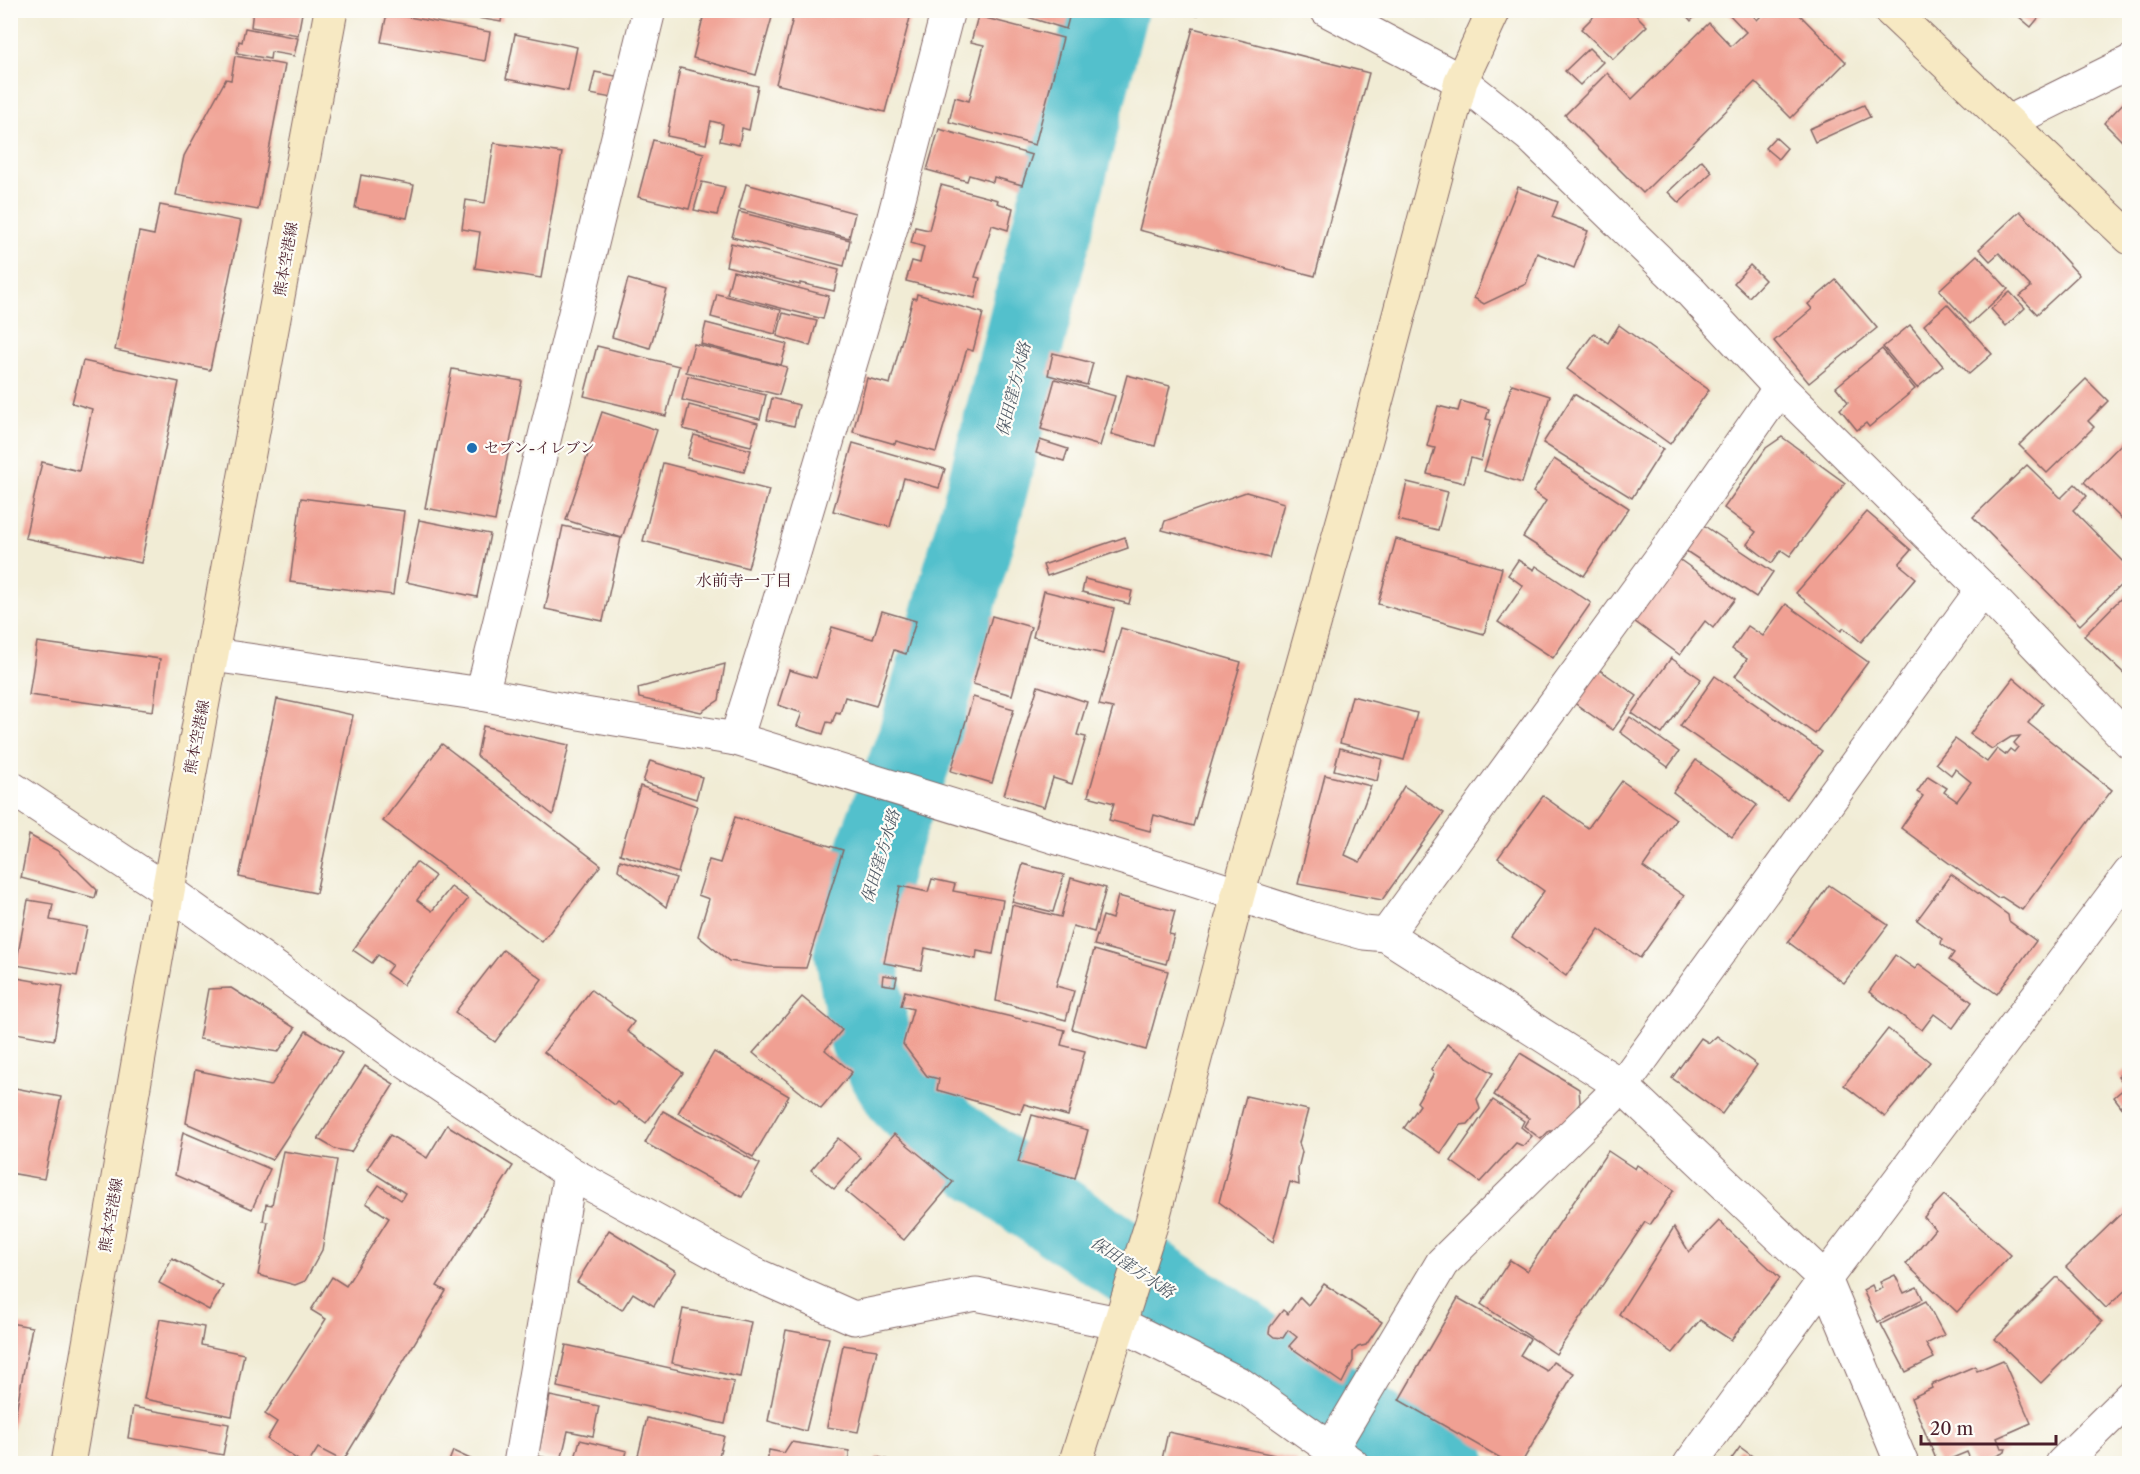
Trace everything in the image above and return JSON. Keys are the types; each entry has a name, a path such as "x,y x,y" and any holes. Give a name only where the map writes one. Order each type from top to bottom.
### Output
{"street":[{"name":"熊本空港線","path":"68,1464 168,891 331,10"},
{"path":"482,694 650,10"},
{"path":"736,739 789,572 890,232 948,10"},
{"path":"1328,10 1461,81 1529,135 1691,292 1780,388 1983,589 2130,741"},
{"path":"1075,1464 1152,1222 1238,895 1373,413 1461,81 1494,10"},
{"path":"1890,10 2130,237"},
{"path":"2009,122 2130,62"},
{"path":"1386,935 1662,556 1780,388"},
{"path":"10,787 168,891 403,1060 570,1173 752,1273 854,1318 976,1294 1118,1323 1240,1384 1341,1456 1442,1263 1622,1086 1983,589"},
{"path":"213,655 482,694 736,739 1364,933 1386,935 1622,1086 1825,1279 1902,1464"},
{"path":"1690,1464 1825,1279 2130,873"},
{"path":"520,1464 570,1173"},
{"path":"2062,1464 2130,1397"}],"building":[{"path":"253,10 285,10 302,13 298,35 251,27"},
{"path":"430,10 503,10 501,22"},
{"path":"705,10 774,10 756,75 693,58"},
{"path":"795,10 898,10 911,14 885,112 776,84"},
{"path":"1005,10 1071,10 1066,29"},
{"path":"1176,10 1199,10 1198,16"},
{"path":"1600,10 1631,10 1647,26 1613,59 1581,29"},
{"path":"1681,10 1701,10 1691,21"},
{"path":"1725,10 1748,10 1757,20 1767,10 1795,10 1846,62 1791,118 1755,82 1643,193 1565,115 1607,73 1632,99 1709,23 1731,46 1746,32"},
{"path":"2011,10 2045,10 2031,27"},
{"path":"387,13 490,32 485,61 381,42"},
{"path":"978,16 1063,38 1035,145 949,122 955,97 969,101 984,45 971,42"},
{"path":"245,28 298,38 294,56 271,52 270,59 237,53"},
{"path":"1193,28 1369,73 1315,276 1139,230"},
{"path":"515,34 577,47 568,91 506,79"},
{"path":"1589,48 1603,62 1580,85 1565,71"},
{"path":"235,56 285,65 258,210 176,195 184,156 226,79 231,80"},
{"path":"680,68 758,86 749,130 742,128 739,145 720,141 723,124 711,121 706,144 667,136"},
{"path":"595,72 621,77 617,99 590,94"},
{"path":"2130,96 2130,149 2104,123"},
{"path":"1864,105 1870,117 1815,142 1809,129"},
{"path":"939,129 1032,155 1022,185 994,177 993,182 969,175 967,181 927,170"},
{"path":"1775,137 1787,148 1778,159 1765,148"},
{"path":"653,140 704,153 689,209 638,197"},
{"path":"494,143 562,153 541,278 475,268 480,232 462,229 466,200 485,203"},
{"path":"1702,160 1712,172 1679,203 1668,192"},
{"path":"361,175 414,185 407,218 355,208"},
{"path":"702,182 725,187 717,215 694,210"},
{"path":"746,184 855,213 849,238 739,209"},
{"path":"941,185 998,200 997,203 1013,208 1008,230 992,225 975,277 980,278 975,298 906,281 912,261 920,263 924,247 911,243 915,227 929,230"},
{"path":"1518,187 1558,202 1552,217 1588,231 1574,268 1537,253 1526,284 1484,304 1474,298"},
{"path":"160,205 241,221 210,370 115,350 139,232 154,235"},
{"path":"2020,211 2079,275 2037,314 2020,296 2031,287 1999,253 1990,261 1979,249"},
{"path":"739,212 850,240 844,266 732,237"},
{"path":"731,243 839,270 834,291 800,283 800,285 726,266"},
{"path":"1977,255 2008,289 1970,324 1939,290"},
{"path":"1750,265 1765,280 1749,297 1734,283"},
{"path":"733,271 829,296 823,319 727,294"},
{"path":"628,279 667,290 650,348 612,337"},
{"path":"1836,280 1877,328 1809,383 1774,341 1812,309 1808,304"},
{"path":"2010,292 2025,308 2006,326 1991,309"},
{"path":"717,294 781,310 775,334 711,317"},
{"path":"917,294 983,313 973,351 967,349 936,452 896,441 895,444 853,432 867,378 890,384 913,298 916,299"},
{"path":"1947,304 1992,354 1969,374 1924,325"},
{"path":"783,313 817,321 810,346 777,336"},
{"path":"706,323 787,344 781,365 701,344"},
{"path":"1619,325 1709,390 1670,444 1567,369 1594,333 1608,343"},
{"path":"1910,325 1943,366 1917,388 1883,347"},
{"path":"694,344 787,367 779,395 686,372"},
{"path":"597,346 679,366 666,416 584,396"},
{"path":"1882,349 1915,389 1869,427 1866,423 1857,430 1840,409 1848,402 1836,387"},
{"path":"1053,353 1093,363 1087,385 1048,375"},
{"path":"83,361 179,382 141,563 25,538 42,462 79,471 92,409 72,403"},
{"path":"452,369 522,381 495,521 425,508"},
{"path":"1127,375 1170,386 1155,446 1111,434"},
{"path":"688,376 766,395 760,419 682,400"},
{"path":"1055,379 1115,396 1100,446 1041,429"},
{"path":"2086,379 2108,401 2088,421 2094,427 2047,473 2019,445"},
{"path":"1512,384 1550,396 1522,483 1484,471"},
{"path":"1574,394 1663,449 1632,498 1543,443"},
{"path":"772,398 799,405 794,426 767,420"},
{"path":"1461,401 1489,409 1486,419 1491,420 1481,461 1471,458 1464,483 1427,474 1435,448 1427,446 1438,406 1458,411"},
{"path":"689,405 758,423 751,446 683,429"},
{"path":"602,412 657,430 622,538 566,520"},
{"path":"694,435 751,450 744,472 687,458"},
{"path":"2130,435 2130,527 2084,482"},
{"path":"1782,437 1845,483 1790,556 1781,550 1772,563 1747,544 1756,532 1724,508 1766,448"},
{"path":"1040,440 1068,449 1064,461 1036,453"},
{"path":"853,443 945,469 939,488 904,478 890,527 833,511"},
{"path":"1554,459 1629,508 1584,576 1523,537 1546,501 1533,492"},
{"path":"663,463 769,490 748,568 643,541"},
{"path":"2027,465 2061,498 2075,484 2087,496 2073,510 2130,568 2130,576 2080,625 1973,517"},
{"path":"1407,482 1448,492 1438,530 1398,520"},
{"path":"1246,492 1284,503 1269,558 1162,530 1165,521"},
{"path":"301,498 404,511 393,595 290,582"},
{"path":"1867,512 1911,550 1899,564 1916,578 1861,642 1844,628 1841,631 1796,593"},
{"path":"419,520 490,534 477,597 406,582"},
{"path":"1703,525 1773,572 1756,597 1686,551"},
{"path":"563,526 621,538 603,621 545,609"},
{"path":"1125,537 1128,548 1047,576 1043,565"},
{"path":"1396,539 1502,568 1484,634 1378,604"},
{"path":"1676,557 1735,599 1713,628 1705,621 1680,655 1630,618"},
{"path":"1518,560 1534,570 1536,566 1591,603 1553,658 1498,622 1523,586 1508,575"},
{"path":"1085,579 1132,591 1129,604 1082,592"},
{"path":"2130,589 2130,679 2084,636"},
{"path":"1044,591 1114,608 1103,654 1033,637"},
{"path":"1786,604 1868,662 1815,734 1735,676 1747,659 1732,649 1748,626 1763,636"},
{"path":"882,611 916,621 906,654 894,650 876,706 845,697 840,713 836,712 832,723 827,722 823,734 797,726 802,713 778,705 789,670 816,678 832,627 873,639"},
{"path":"992,616 1031,627 1012,695 973,684"},
{"path":"1121,628 1241,662 1193,826 1154,815 1150,831 1109,820 1114,803 1088,796 1113,708 1099,705"},
{"path":"37,642 160,659 153,711 29,695"},
{"path":"1671,658 1701,679 1662,734 1632,713"},
{"path":"725,664 719,700 701,712 639,698 638,688"},
{"path":"1597,668 1637,696 1613,730 1573,702"},
{"path":"1715,676 1822,751 1787,800 1680,726"},
{"path":"2013,678 2043,704 2028,723 2112,790 2022,910 2002,897 1997,898 1901,828 1923,796 1917,792 1928,776 1947,788 1944,792 1957,801 1971,782 1955,769 1951,775 1936,763 1955,739 1987,762 1997,749 2005,755 2010,749 2014,752 2018,747 2014,743 2020,736 2011,737 1992,749 1970,734"},
{"path":"1038,686 1087,702 1077,735 1086,737 1072,784 1053,778 1044,807 1004,795"},
{"path":"1352,696 1417,713 1404,760 1340,743"},
{"path":"973,697 1014,709 992,783 951,771"},
{"path":"277,699 353,715 316,893 239,877"},
{"path":"1630,717 1679,752 1668,767 1620,732"},
{"path":"483,726 569,745 553,815 477,756"},
{"path":"442,744 601,865 542,942 383,821"},
{"path":"1340,748 1382,759 1377,781 1334,770"},
{"path":"1696,760 1757,805 1732,837 1673,792"},
{"path":"650,761 702,777 696,799 643,782"},
{"path":"1325,775 1371,786 1345,855 1360,862 1404,786 1444,813 1382,900 1298,884"},
{"path":"1622,781 1676,819 1643,867 1684,896 1640,958 1599,929 1566,976 1512,937 1544,891 1498,858 1543,796 1588,828"},
{"path":"640,786 697,806 678,873 620,854"},
{"path":"735,817 843,850 806,968 768,967 729,961 698,936 709,899 698,895 709,860 720,863"},
{"path":"29,835 58,851 97,890 95,898 21,878"},
{"path":"620,860 676,878 666,907 618,870"},
{"path":"416,862 435,876 417,900 432,911 451,887 468,899 403,985 386,973 392,965 378,955 372,963 353,950"},
{"path":"1023,864 1064,875 1053,912 1012,902"},
{"path":"1951,874 2008,915 2009,921 2036,941 1997,994 1949,960 1954,953 1941,944 1942,939 1917,920"},
{"path":"1071,878 1106,888 1094,932 1073,926 1056,986 1074,991 1066,1020 996,1001 1012,905 1061,917"},
{"path":"932,879 955,884 953,891 1003,900 993,954 977,951 976,959 925,948 921,970 884,963 900,886 928,892"},
{"path":"1829,885 1888,925 1844,983 1788,942"},
{"path":"1118,896 1175,911 1169,934 1174,935 1166,964 1094,945 1103,916 1112,919"},
{"path":"28,900 53,904 50,920 87,927 77,976 16,965"},
{"path":"503,950 542,979 495,1042 455,1012"},
{"path":"1094,950 1168,971 1146,1050 1072,1029"},
{"path":"1895,955 1915,969 1919,964 1972,1002 1953,1028 1934,1014 1922,1030 1869,992"},
{"path":"883,975 897,977 895,986 882,984"},
{"path":"11,977 63,986 54,1040 10,1032"},
{"path":"231,988 295,1028 278,1052 199,1039 208,989"},
{"path":"591,990 634,1022 627,1031 683,1073 646,1123 618,1102 615,1105 544,1052"},
{"path":"905,991 1065,1030 1061,1045 1085,1051 1068,1116 1024,1104 1020,1114 937,1090 939,1079 927,1076 903,1044 913,1009 901,1006"},
{"path":"802,997 842,1030 825,1050 852,1072 821,1109 753,1053"},
{"path":"1888,1029 1930,1062 1885,1117 1844,1085"},
{"path":"306,1031 342,1053 272,1160 186,1123 195,1070 271,1086"},
{"path":"1717,1036 1757,1065 1722,1114 1672,1078 1701,1038 1709,1043"},
{"path":"1447,1044 1493,1073 1477,1099 1480,1109 1468,1124 1460,1125 1441,1153 1404,1128 1420,1105 1417,1102 1434,1074 1431,1070"},
{"path":"714,1052 789,1096 753,1157 678,1113"},
{"path":"1520,1053 1579,1089 1580,1103 1573,1115 1557,1131 1549,1131 1541,1139 1524,1126 1529,1118 1494,1095"},
{"path":"365,1066 394,1084 351,1152 335,1149 318,1139"},
{"path":"2130,1068 2130,1118 2114,1097 2126,1087 2118,1076"},
{"path":"10,1087 61,1097 44,1179 10,1173"},
{"path":"1246,1096 1308,1110 1299,1143 1302,1152 1298,1169 1299,1185 1290,1182 1273,1242 1219,1202"},
{"path":"1493,1100 1524,1121 1521,1127 1532,1136 1523,1146 1516,1143 1480,1182 1451,1161"},
{"path":"663,1111 760,1164 742,1197 645,1143"},
{"path":"1032,1115 1088,1130 1075,1178 1018,1162"},
{"path":"447,1125 513,1166 437,1286 446,1291 343,1461 318,1448 308,1464 304,1464 267,1439 277,1422 265,1414 326,1319 311,1310 332,1277 346,1286 389,1218 366,1203 379,1185 401,1200 405,1193 367,1169 390,1135 427,1158"},
{"path":"183,1132 270,1169 252,1209 175,1175"},
{"path":"894,1134 953,1182 904,1240 846,1192"},
{"path":"838,1138 861,1158 834,1189 811,1170"},
{"path":"283,1151 337,1160 322,1250 305,1281 295,1285 258,1275 268,1222 263,1221 266,1204 272,1205"},
{"path":"1608,1151 1635,1169 1637,1165 1674,1190 1650,1225 1645,1222 1556,1354 1481,1304 1510,1260 1527,1271"},
{"path":"1944,1195 2011,1255 1957,1312 1906,1264 1935,1229 1924,1217"},
{"path":"2130,1205 2130,1286 2106,1308 2066,1267"},
{"path":"1719,1221 1780,1278 1731,1340 1700,1320 1673,1353 1619,1314 1674,1227 1689,1252"},
{"path":"609,1230 676,1271 654,1306 633,1293 622,1310 577,1282"},
{"path":"172,1258 223,1286 209,1310 159,1283"},
{"path":"1895,1275 1904,1293 1917,1287 1923,1299 1878,1322 1863,1290 1872,1285 1875,1292 1883,1288 1880,1282"},
{"path":"2057,1277 2102,1322 2041,1383 1995,1339"},
{"path":"1324,1284 1382,1322 1366,1345 1358,1347 1353,1352 1353,1361 1342,1383 1289,1346 1297,1337 1288,1330 1283,1338 1274,1337 1269,1333 1270,1327 1283,1310 1288,1314 1300,1297 1308,1305"},
{"path":"1458,1298 1530,1339 1520,1355 1547,1371 1553,1362 1574,1373 1521,1464 1511,1464 1399,1400"},
{"path":"1926,1301 1944,1335 1926,1344 1934,1358 1906,1372 1881,1324"},
{"path":"683,1309 751,1322 740,1377 672,1363"},
{"path":"160,1319 204,1327 201,1345 244,1354 232,1416 144,1399"},
{"path":"10,1323 32,1327 12,1432 10,1432"},
{"path":"786,1330 829,1338 806,1431 768,1421"},
{"path":"566,1345 734,1382 725,1424 557,1387"},
{"path":"843,1345 877,1350 858,1432 827,1427"},
{"path":"2003,1360 2031,1423 1997,1438 2001,1448 2006,1448 2005,1452 1979,1464 1972,1464 1967,1452 1938,1464 1911,1398 1932,1388 1931,1385 1975,1366 1977,1371"},
{"path":"550,1396 599,1406 593,1436 568,1431 561,1461 538,1456"},
{"path":"133,1407 229,1424 223,1455 128,1438"},
{"path":"647,1418 724,1436 717,1464 636,1464"},
{"path":"1168,1432 1297,1460 1296,1464 1161,1464"},
{"path":"580,1440 627,1451 624,1464 574,1462"},
{"path":"791,1442 849,1451 849,1464 767,1464 769,1450 784,1453"},
{"path":"1740,1447 1763,1464 1728,1464"},
{"path":"453,1451 481,1464 448,1464"},
{"path":"877,1457 901,1463 901,1464 875,1464"}],"waterway":[{"name":"保田窪方水路","path":"1107,10 983,505 918,739 880,842 867,885 855,951 870,1039 905,1096 943,1133 1033,1200 1392,1441 1447,1464"}],"place":[{"name":"セブン-イレブン","path":"472,448"}],"district":[{"name":"水前寺一丁目","path":"744,580"}]}
